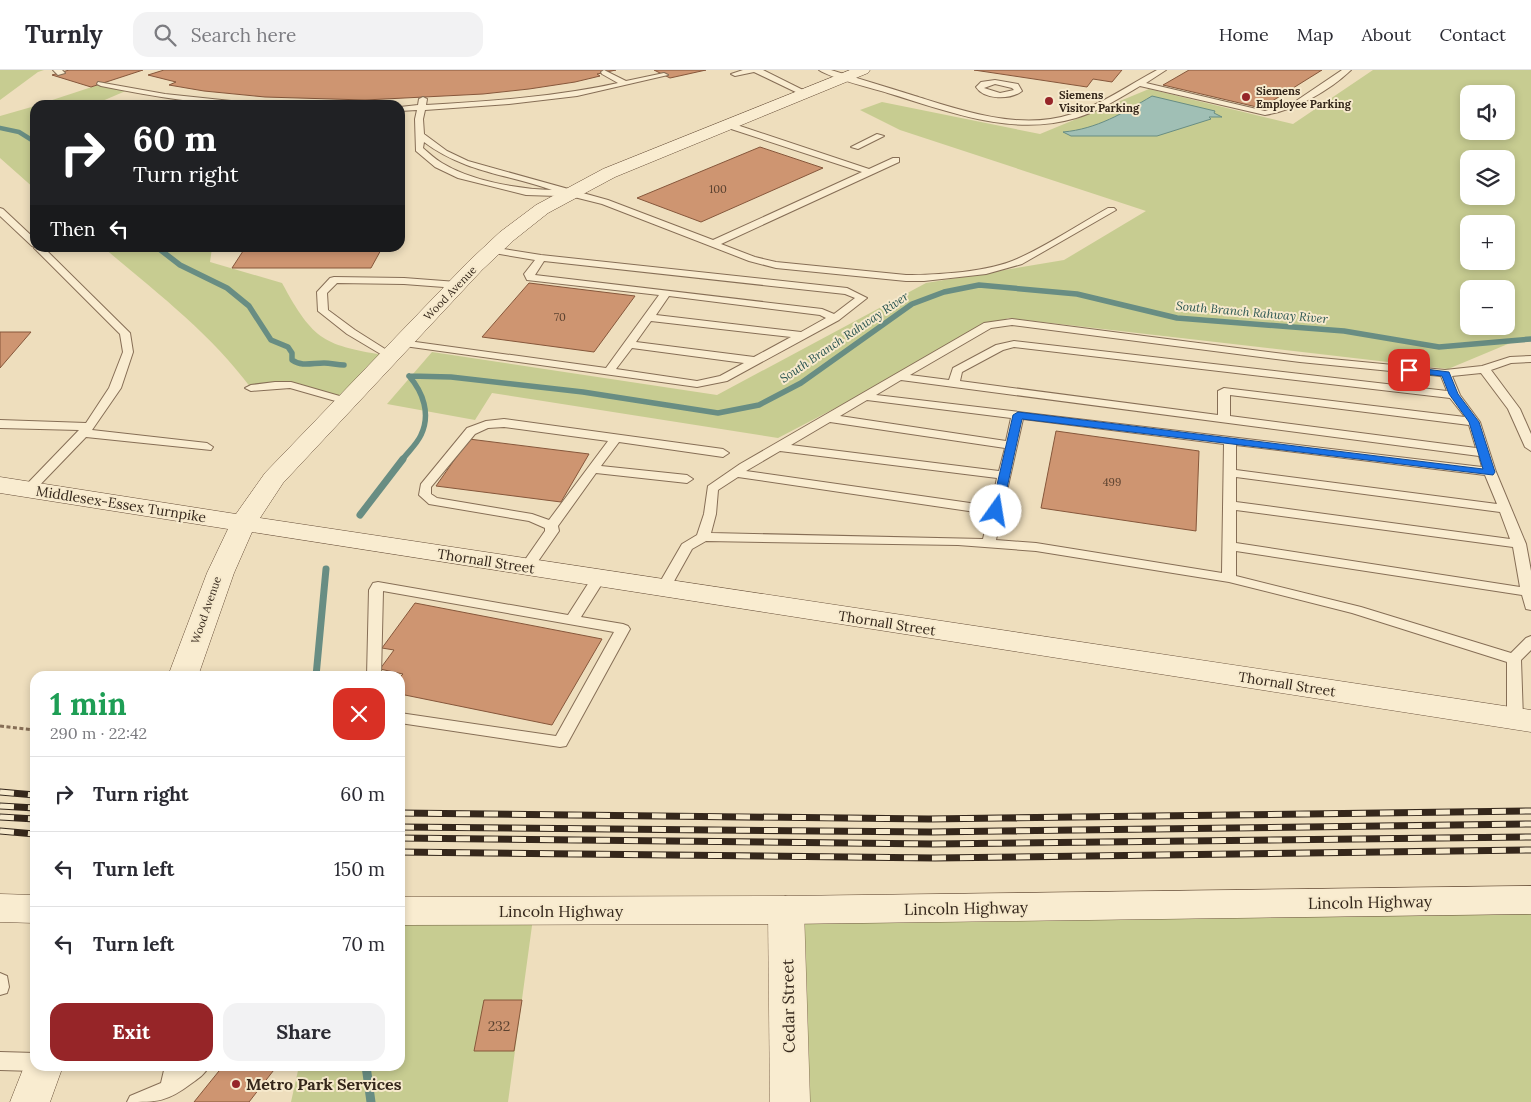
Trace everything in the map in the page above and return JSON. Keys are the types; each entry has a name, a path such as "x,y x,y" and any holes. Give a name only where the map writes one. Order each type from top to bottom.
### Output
{"street":[{"name":"Wood Avenue","path":"185,671 223,563 242,523 257,499 274,478 346,401 491,250 530,218 569,193 620,168 808,94 863,70"},
{"name":"Middlesex-Essex Turnpike","path":"0,485 242,523"},
{"name":"Thornall Street","path":"242,523 1523,720"},
{"name":"Lincoln Highway","path":"405,911 786,910 1531,900"},
{"path":"0,908 30,909"},
{"name":"Cedar Street","path":"786,910 790,1102"},
{"path":"30,1102 41,1071"}],"lane":[{"path":"735,74 752,70"},
{"path":"758,70 808,94"},
{"path":"822,70 965,114 1012,122 1037,122 1075,115 1138,83 1158,70"},
{"path":"1138,83 1264,113 1282,111 1298,104 1347,70"},
{"path":"605,72 624,84"},
{"path":"405,109 509,102 577,94 664,75"},
{"path":"101,84 165,96 203,100"},
{"path":"423,98 419,127 419,149 424,156 445,170 526,192 569,193"},
{"path":"728,125 870,172"},
{"path":"420,135 450,156 482,169 605,202 767,263 924,278 995,269 1014,264 1111,210"},
{"path":"855,147 880,136"},
{"path":"713,244 896,160"},
{"path":"466,177 482,169"},
{"path":"0,211 4,220 30,240"},
{"path":"457,285 404,281 334,280 322,292 323,311 351,332 395,350 608,372 697,384 723,379 834,318 862,298 847,292 541,258 491,250"},
{"path":"30,489 86,430 115,388 128,352 125,333 43,252"},
{"path":"541,258 529,274 531,278 822,312 834,318"},
{"path":"608,372 666,293"},
{"path":"648,317 803,335"},
{"path":"703,537 710,514 712,489 778,447 988,325 1012,322 1300,359 1446,374 1484,369 1510,360 1531,359"},
{"path":"629,344 756,361"},
{"path":"954,384 957,370 1000,347 1014,344 1454,394"},
{"path":"1224,368 1224,419"},
{"path":"1484,369 1514,409 1531,446"},
{"path":"1446,374 1454,394 1474,422 1490,472 1519,544 1531,606"},
{"path":"902,376 1484,453"},
{"path":"252,388 291,385 346,401"},
{"path":"1224,391 1474,422"},
{"path":"866,397 1490,472"},
{"path":"989,542 1018,415"},
{"path":"828,418 1011,445"},
{"path":"551,526 532,518 433,501 425,495 425,487 471,431 486,425 504,423 723,452"},
{"path":"0,424 86,430 208,447"},
{"path":"527,567 552,531 551,526 616,438"},
{"path":"1229,578 1230,441"},
{"path":"778,447 1004,475"},
{"path":"593,469 688,479"},
{"path":"735,473 996,511"},
{"path":"1230,473 1505,509"},
{"path":"1230,505 1519,544"},
{"path":"663,589 687,546 703,537 915,539 989,542 1036,547 1229,578 1356,610 1514,659"},
{"path":"1229,546 1528,592"},
{"path":"572,620 598,579"},
{"path":"374,671 376,590 378,586 623,629 560,742 405,719"},
{"path":"1514,659 1531,641"},
{"path":"1514,659 1523,720"},
{"path":"0,981 0,987"},
{"path":"0,1061 30,1062"},
{"path":"170,1090 174,1071"},
{"path":"137,1102 170,1090 193,1071"}],"path":[{"path":"0,726 30,729"}],"green space":[{"path":"0,70 44,70 38,72 0,100"},
{"path":"1373,70 1531,70 1531,341 1515,341 1448,369 1008,318 778,438 492,393 475,420 387,404 432,352 717,395 926,283 1064,260 1146,211 900,130 860,110 882,102 1040,134 1149,89 1293,124"},
{"path":"101,84 128,90 105,100 52,100"},
{"path":"30,107 30,185 0,158 0,116"},
{"path":"109,252 211,252 210,262 282,283 303,318 323,337 335,344 389,356 346,401 291,385 251,388 218,349 162,297"},
{"path":"1531,900 1531,1102 790,1102 786,910"},
{"path":"405,911 534,911 508,1102 291,1102 298,1071 405,1071"}],"water":[{"path":"1152,96 1215,111 1214,113 1222,117 1209,117 1211,119 1157,136 1071,136 1063,132 1098,124"}],"building":[{"path":"69,70 143,70 91,87 52,75"},
{"path":"164,70 616,70 575,82 529,89 483,94 365,100 265,97 204,91 169,85 176,82 148,75"},
{"path":"654,70 706,70 670,78"},
{"path":"974,70 1122,70 1112,82 1093,79 1087,87"},
{"name":"Siemens Employee Parking","path":"1189,70 1322,70 1261,108 1163,85"},
{"path":"760,147 823,168 701,222 637,198"},
{"path":"242,252 380,252 371,268 232,268"},
{"path":"529,283 635,296 594,352 482,337"},
{"path":"0,332 31,332 0,368"},
{"path":"1056,431 1199,451 1196,531 1041,508"},
{"path":"469,439 589,454 561,502 436,486"},
{"path":"415,603 602,639 552,725 405,695 405,671 380,669 394,650 382,648"},
{"path":"484,1000 522,1000 514,1051 474,1051"},
{"name":"Metro Park Services","path":"219,1071 273,1071 249,1102 194,1102"}],"waterway":[{"name":"South Branch Rahway River","path":"0,128 19,132 30,139"},
{"name":"South Branch Rahway River","path":"163,252 180,265 227,288 249,306 271,340 288,347 292,353 292,360 303,364 324,363 344,365"},
{"name":"South Branch Rahway River","path":"402,460 419,438 425,419 422,396 409,376 451,377 583,392 718,413 759,405 801,383 912,304 944,292 979,285 1077,294 1177,318 1344,331 1439,347 1531,339"},
{"path":"360,515 403,459"},
{"path":"316,671 326,569"},
{"path":"367,1071 371,1102"}],"railway":[{"path":"0,792 30,795"},
{"path":"0,806 30,808"},
{"path":"405,813 929,819 1531,811"},
{"path":"0,817 30,819"},
{"path":"405,827 931,832 1531,824"},
{"path":"0,831 30,834"},
{"path":"405,838 933,844 1531,837"},
{"path":"405,852 935,858 1531,850"}],"place":[{"name":"Siemens Employee Parking","path":"1246,97"},
{"name":"Siemens Visitor Parking","path":"1049,101"},
{"name":"Metro Park Services","path":"236,1084"}],"route":[{"path":"996,511 1018,415 1490,472 1474,422 1454,394 1446,374 1409,370"}]}
